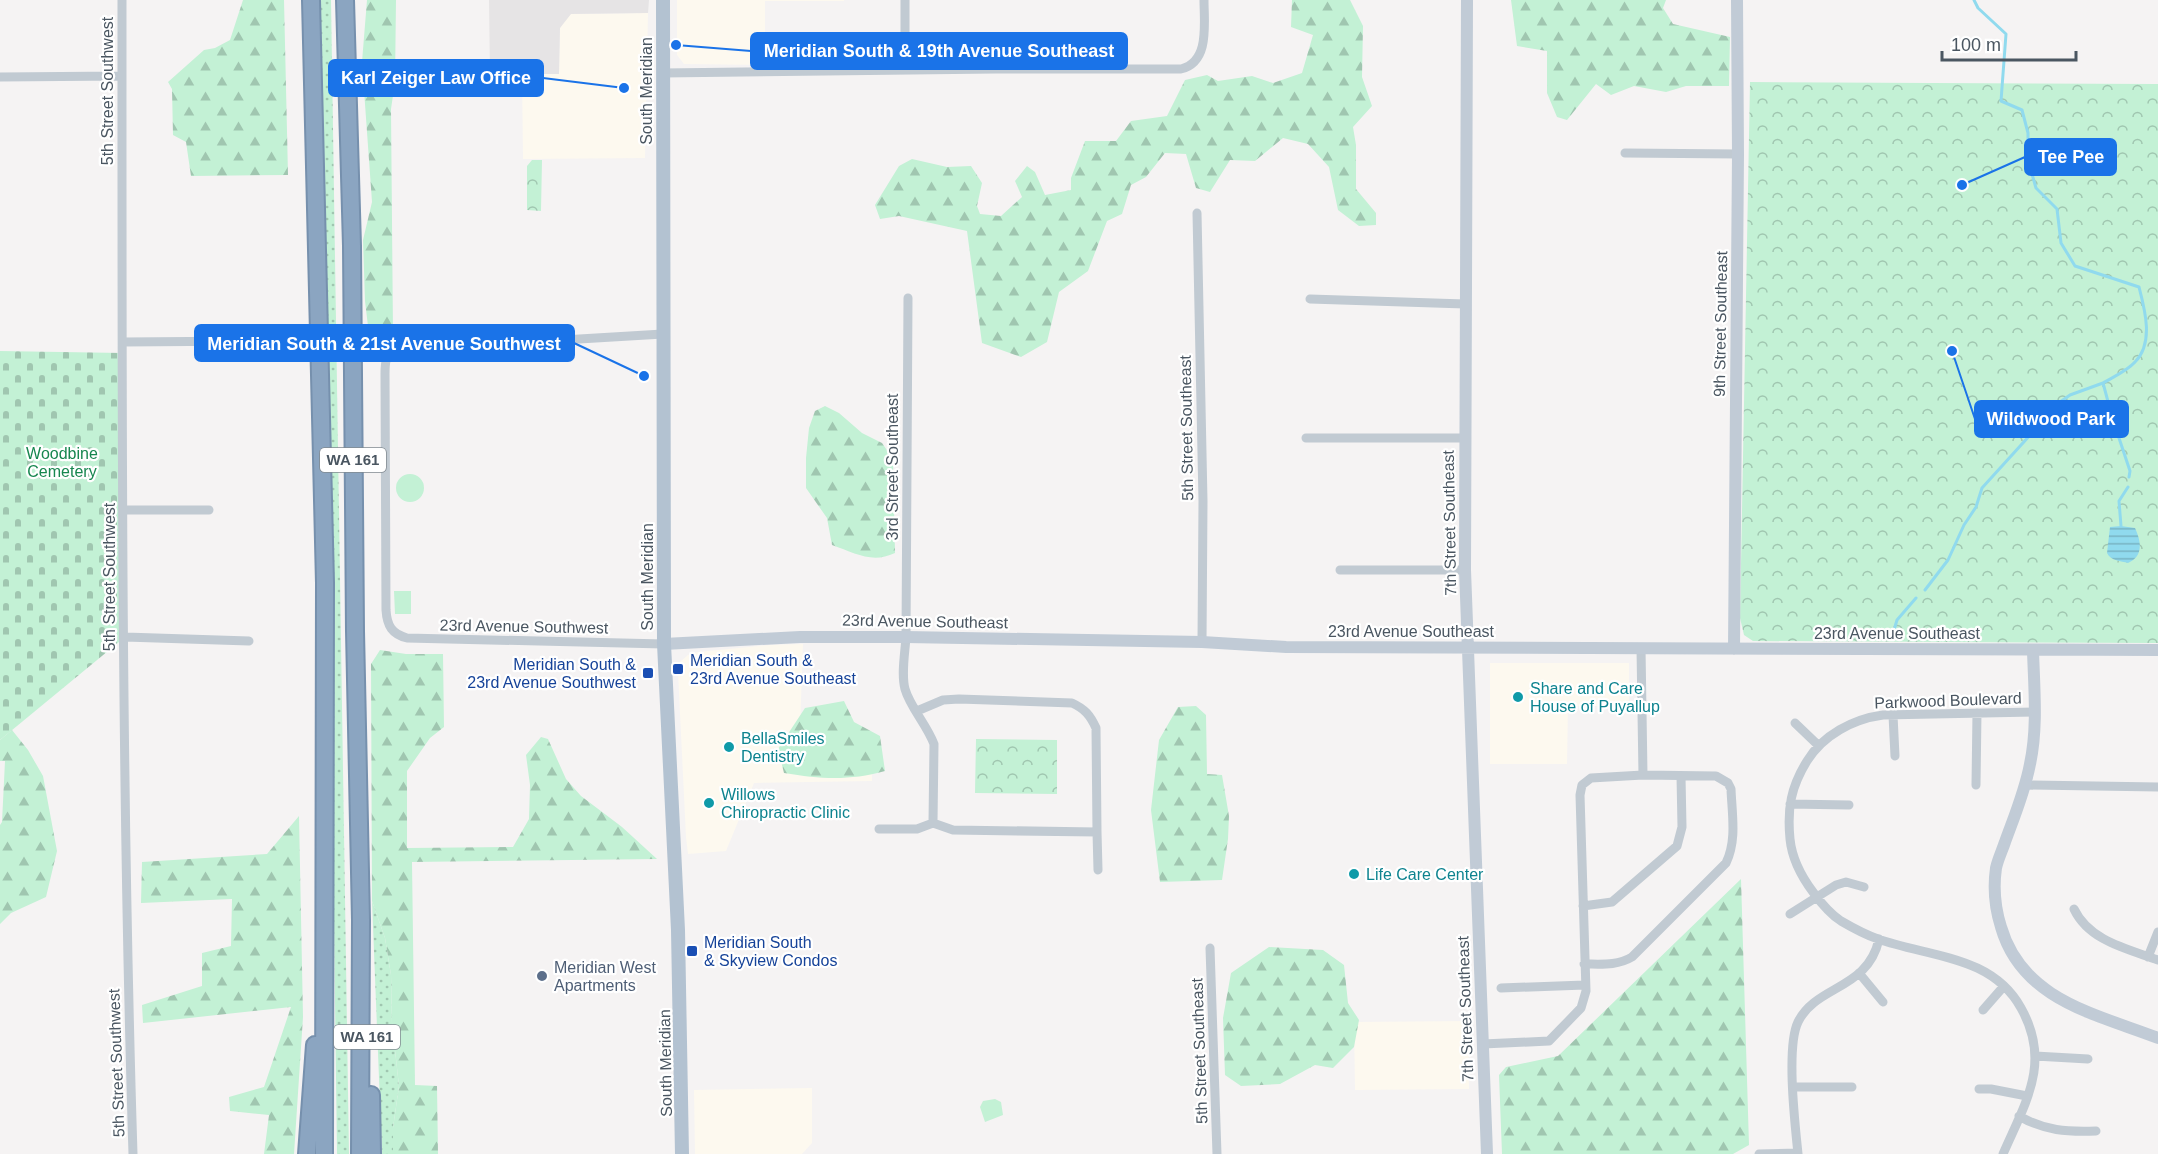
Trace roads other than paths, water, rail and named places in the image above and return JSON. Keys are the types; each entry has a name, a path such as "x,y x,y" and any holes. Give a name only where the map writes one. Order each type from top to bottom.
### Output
{"highway":[{"name":"WA 161","path":"307,1154 325,921 325,583 311,0"},
{"name":"WA 161","path":"345,0 352,246 355,631 361,920 372,1154"},
{"path":"360,1154 361,920"},
{"path":"324,1154 325,921"}],"main road":[{"name":"South Meridian","path":"663,0 664,644 679,941 682,1154"}],"street":[{"name":"5th Street Southwest","path":"122,0 128,997 133,1154"},
{"path":"905,0 905,69"},
{"path":"663,73 905,69 1168,70 1189,67 1199,58 1203,45 1204,0"},
{"name":"7th Street Southeast","path":"1467,0 1465,570 1487,1154"},
{"name":"9th Street Southeast","path":"1734,649 1737,0"},
{"path":"0,77 122,76"},
{"path":"1624,153 1738,154"},
{"name":"5th Street Southeast","path":"1197,213 1203,501 1202,642"},
{"name":"3rd Street Southeast","path":"908,298 905,688 934,744 933,823"},
{"path":"1310,299 1465,304"},
{"name":"23rd Avenue Southwest","path":"663,334 405,349 391,352 386,360 385,600 389,625 396,634 407,638 664,644"},
{"path":"123,342 256,341"},
{"path":"1306,438 1464,438"},
{"path":"124,510 209,510"},
{"path":"1340,570 1465,570"},
{"path":"125,637 249,641"},
{"name":"23rd Avenue Southeast","path":"664,644 800,637 906,637 1202,642 1286,647 2158,650"},
{"path":"1641,648 1643,776"},
{"path":"2033,650 2032,750 2024,785 1999,858 1994,886 2004,938 2016,961 2038,985 2088,1012 2158,1038"},
{"path":"917,711 943,700 959,699 1072,703 1084,709 1091,716 1096,728 1098,870"},
{"name":"Parkwood Boulevard","path":"2003,1154 2034,1077 2035,1056 2026,1018 2020,1006 2004,986 1980,968 1879,939 1840,920 1817,897 1798,869 1793,856 1790,834 1790,804 1796,779 1819,746 1850,724 1872,717 1893,715 2034,712"},
{"path":"1976,785 1977,713"},
{"path":"1893,715 1894,756"},
{"path":"1795,723 1819,746"},
{"path":"1483,1044 1549,1041 1581,1008 1586,992 1584,964 1580,795 1582,785 1591,778 1643,776 1716,776 1728,783 1731,789 1734,839 1726,863 1632,957 1622,963 1584,964"},
{"path":"1583,906 1612,902 1677,846 1682,828 1681,776"},
{"path":"2024,785 2158,787"},
{"path":"1790,804 1849,805"},
{"path":"879,829 917,829 933,823 952,830 1097,832"},
{"path":"1790,914 1840,883 1846,882 1864,887"},
{"path":"2074,909 2084,926 2103,939 2158,960"},
{"path":"2148,957 2158,932"},
{"path":"1759,1154 1798,1153 1793,1053 1799,1021 1812,1005 1852,980 1859,973 1873,958 1879,939"},
{"name":"5th Street Southeast","path":"1210,948 1217,1154"},
{"path":"1859,973 1883,1002"},
{"path":"1501,988 1586,985"},
{"path":"1983,1010 2004,986"},
{"path":"2035,1056 2088,1059"},
{"path":"1793,1087 1852,1087"},
{"path":"1979,1089 2027,1096"},
{"path":"2019,1116 2050,1130 2096,1131"}],"water":[{"path":"2110,527 2135,528 2140,543 2137,556 2128,563 2114,559 2107,553"}],"waterway":[{"path":"1974,0 1978,8 2006,34 2001,101 2022,110 2028,133 2028,160 2036,188 2057,209 2061,243 2075,266 2139,287 2146,326 2144,346 2132,365 2103,383 2130,471 2129,477"},
{"path":"1925,590 1948,560 1964,525 1976,507 1982,488 2060,402 2070,395 2103,383"},
{"path":"2121,526 2119,501 2128,487"},
{"path":"1894,630 1897,620 1916,598"}],"place":[{"name":"Meridian South & 19th Avenue Southeast","path":"676,45"},
{"name":"Karl Zeiger Law Office","path":"624,88"},
{"name":"Tee Pee","path":"1962,185"},
{"name":"Wildwood Park","path":"1952,351"},
{"name":"Meridian South & 21st Avenue Southwest","path":"644,376"},
{"name":"Meridian South & 23rd Avenue Southeast","path":"678,669"},
{"name":"Meridian South & 23rd Avenue Southwest","path":"648,673"},
{"name":"Share and Care House of Puyallup","path":"1518,697"},
{"name":"BellaSmiles Dentistry","path":"729,747"},
{"name":"Willows Chiropractic Clinic","path":"709,803"},
{"name":"Life Care Center","path":"1354,874"},
{"name":"Meridian South & Skyview Condos","path":"692,951"},
{"name":"Meridian West Apartments","path":"542,976"}],"park label":[{"name":"Woodbine Cemetery","path":"62,462"}]}
